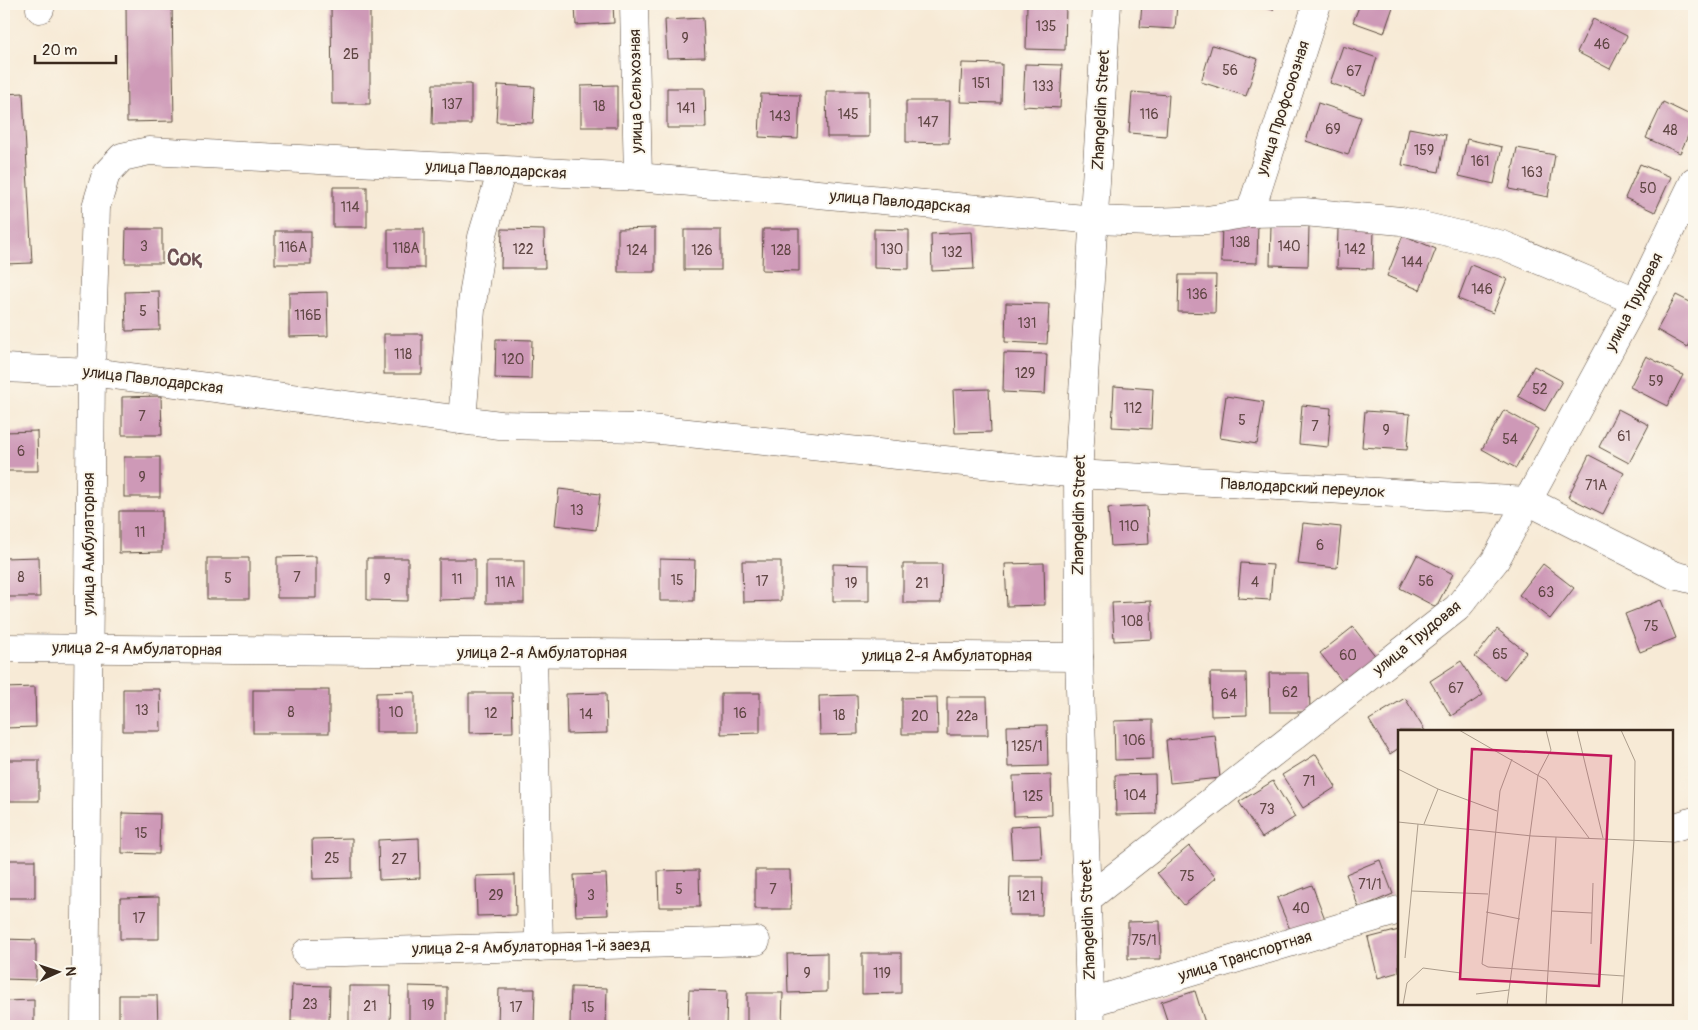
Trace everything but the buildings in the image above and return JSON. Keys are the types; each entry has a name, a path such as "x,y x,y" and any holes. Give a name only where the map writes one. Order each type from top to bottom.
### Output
{"street":[{"name":"улица Сельхозная","path":"634,4 638,178"},
{"name":"Zhangeldin Street","path":"1091,1014 1079,657 1078,474 1107,4"},
{"name":"улица Профсоюзная","path":"1250,213 1317,4"},
{"name":"улица Павлодарская","path":"149,151 638,178 1095,220 1150,222 1207,220 1250,213 1304,212 1401,220 1503,245 1636,301"},
{"name":"улица Амбулаторная","path":"86,1026 90,372 96,207 106,174 122,157 149,151"},
{"path":"462,420 471,310 482,237 502,170"},
{"name":"улица Трудовая","path":"1087,898 1457,608 1495,561 1636,301 1694,180"},
{"name":"улица Павлодарская","path":"4,368 90,372 500,424 641,428 1078,474"},
{"name":"Павлодарский переулок","path":"1078,474 1528,501"},
{"path":"1528,501 1674,575 1694,580"},
{"name":"улица 2-я Амбулаторная","path":"4,648 1079,657"},
{"path":"533,653 539,947"},
{"path":"1673,828 1694,821"},
{"name":"улица Транспортная","path":"1091,1014 1398,910"},
{"name":"улица 2-я Амбулаторная 1-й заезд","path":"306,953 756,941"}],"district":[{"name":"Соқ","path":"185,258"}]}
